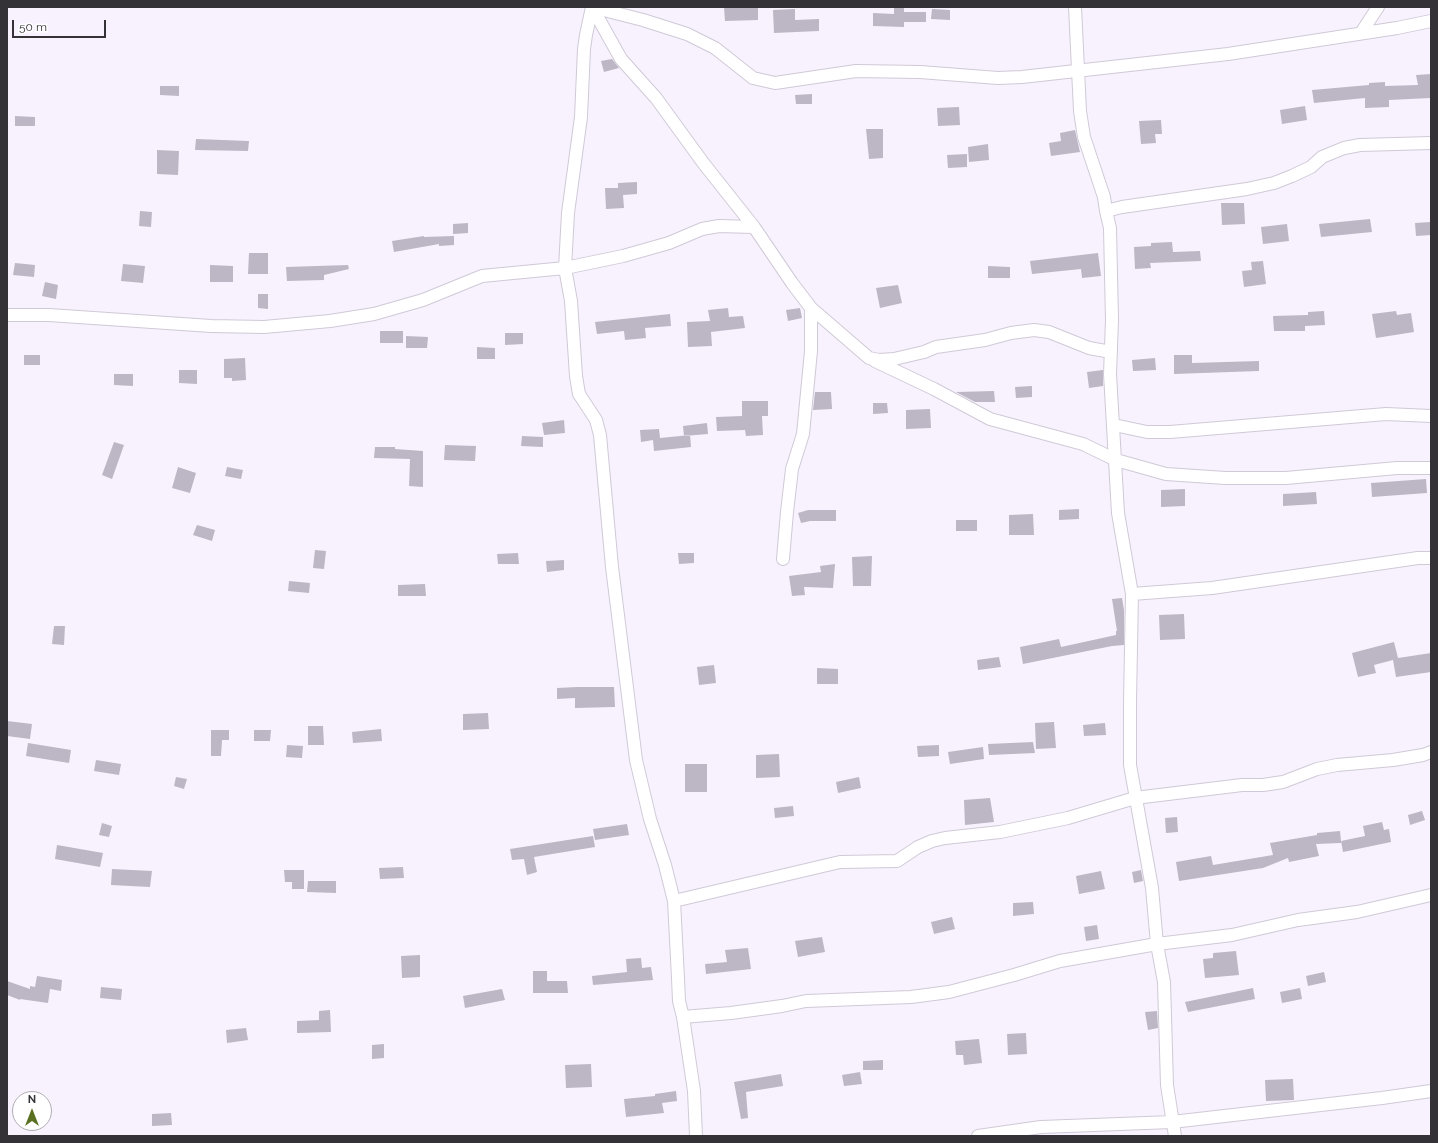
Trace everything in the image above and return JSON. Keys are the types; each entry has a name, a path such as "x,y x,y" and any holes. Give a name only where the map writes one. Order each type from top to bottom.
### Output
{"street":[{"path":"592,7 643,20 687,34 715,48 753,78 775,83 856,71 920,72 998,78 1077,72 1228,54 1431,21"},
{"path":"592,7 621,59 656,98 704,164 754,227 792,283 812,308 869,358 934,389 990,420 1083,444 1116,460 1166,474 1225,478 1286,478 1397,468 1431,468"},
{"path":"592,7 584,49 581,117 568,212 565,268 571,302 579,394 596,420 600,435 612,567 636,760 650,819 665,865 674,901 679,993 694,1091 696,1136"},
{"path":"1075,7 1077,72 1084,137 1104,197 1110,228 1110,374 1118,513 1132,594 1130,758 1135,798 1152,888 1157,944 1164,982 1167,1085 1175,1136"},
{"path":"1362,33 1378,7"},
{"path":"1106,211 1122,207 1247,189 1274,183 1311,167 1322,157 1344,148 1360,145 1431,143"},
{"path":"7,315 49,315 211,326 264,327 330,321 374,314 423,300 482,276 565,268 623,256 669,243 702,229 719,226 754,227"},
{"path":"783,560 792,469 803,434 812,351 812,308"},
{"path":"869,358 878,360 894,359 924,352 936,347 985,340 1011,333 1034,330 1049,332 1089,348 1111,352"},
{"path":"1114,425 1147,432 1170,432 1386,414 1431,416"},
{"path":"1132,594 1212,588 1418,558 1431,558"},
{"path":"674,901 840,862 897,861 918,847 932,841 945,838 1000,832 1068,818 1135,798 1242,785 1263,785 1283,782 1318,769 1337,765 1393,760 1423,755 1431,752"},
{"path":"683,1017 731,1013 806,1001 911,997 949,992 1060,961 1157,944 1232,935 1298,920 1357,912 1431,894"},
{"path":"978,1136 1041,1126 1172,1122 1431,1091"}],"building":[{"path":"724,7 758,7 758,20 725,21"},
{"path":"894,7 904,7 904,12 926,12 926,22 904,22 904,27 873,26 873,13 894,14"},
{"path":"795,9 795,20 819,19 819,31 774,33 773,10"},
{"path":"932,9 950,10 950,20 931,19"},
{"path":"612,59 619,68 604,72 601,61"},
{"path":"1431,74 1431,98 1389,100 1389,107 1365,108 1365,98 1314,103 1312,90 1369,85 1369,83 1385,82 1385,86 1418,85 1416,75"},
{"path":"160,86 179,86 179,96 160,95"},
{"path":"812,94 812,104 796,104 795,95"},
{"path":"1305,106 1307,120 1282,124 1280,110"},
{"path":"959,107 960,125 938,126 937,108"},
{"path":"15,116 35,117 35,126 15,126"},
{"path":"1161,120 1162,134 1155,134 1156,143 1141,144 1139,121"},
{"path":"866,129 883,129 883,158 869,159"},
{"path":"1075,130 1080,152 1051,156 1049,143 1061,141 1060,133"},
{"path":"196,139 249,141 248,151 195,150"},
{"path":"988,144 989,160 969,162 968,147"},
{"path":"157,150 179,151 178,175 157,174"},
{"path":"967,154 967,167 948,168 947,155"},
{"path":"637,182 637,194 623,195 624,208 606,209 605,188 618,188 618,183"},
{"path":"1221,203 1244,203 1245,224 1222,225"},
{"path":"140,211 152,212 151,227 139,226"},
{"path":"1370,219 1372,232 1321,237 1319,224"},
{"path":"1431,222 1431,235 1416,236 1415,223"},
{"path":"468,223 468,233 453,234 453,224"},
{"path":"1287,224 1289,241 1263,244 1261,227"},
{"path":"424,236 454,236 454,245 439,246 439,244 394,252 392,241"},
{"path":"1172,242 1173,252 1200,251 1201,261 1150,263 1151,268 1135,269 1134,247 1151,246 1151,243"},
{"path":"249,253 268,253 268,274 248,274"},
{"path":"1098,253 1101,276 1082,278 1081,269 1032,274 1030,261"},
{"path":"1263,261 1266,284 1244,287 1242,271 1252,270 1251,262"},
{"path":"15,263 35,265 34,277 13,275"},
{"path":"123,264 145,266 143,283 121,281"},
{"path":"210,265 233,266 233,282 210,282"},
{"path":"348,265 349,269 324,275 324,280 287,281 286,267"},
{"path":"988,266 1010,267 1010,278 988,278"},
{"path":"45,282 58,285 56,299 42,296"},
{"path":"898,285 902,303 880,308 876,288"},
{"path":"258,294 268,294 268,309 258,308"},
{"path":"728,308 729,317 743,316 745,328 711,332 712,346 688,347 687,322 710,321 708,310"},
{"path":"800,308 802,318 788,321 786,310"},
{"path":"1324,311 1325,325 1305,326 1305,331 1274,331 1273,316 1308,315 1308,312"},
{"path":"1396,311 1397,315 1411,313 1414,332 1376,338 1372,314"},
{"path":"670,314 671,326 645,328 646,338 625,340 624,331 597,334 595,322"},
{"path":"380,331 403,331 403,343 380,343"},
{"path":"505,333 523,333 523,344 505,345"},
{"path":"406,336 428,337 427,348 406,348"},
{"path":"477,347 495,348 495,359 477,359"},
{"path":"24,355 40,355 40,365 24,365"},
{"path":"1174,355 1192,355 1192,363 1259,361 1259,371 1174,374"},
{"path":"245,358 246,380 232,381 232,378 224,378 224,359"},
{"path":"1155,358 1156,370 1133,371 1132,360"},
{"path":"179,370 197,370 197,384 179,383"},
{"path":"1103,370 1103,386 1089,388 1087,372"},
{"path":"114,374 133,374 133,386 114,385"},
{"path":"1032,386 1032,397 1016,398 1015,387"},
{"path":"994,391 995,402 975,402 956,392"},
{"path":"815,392 831,392 832,409 813,410"},
{"path":"742,401 768,401 768,416 762,416 763,435 746,436 745,430 717,431 716,417 742,416"},
{"path":"873,403 887,403 888,413 873,414"},
{"path":"930,409 931,428 906,429 906,410"},
{"path":"564,420 565,433 544,435 542,423"},
{"path":"707,423 708,434 684,436 683,426"},
{"path":"659,429 660,438 690,435 691,447 654,451 653,440 641,442 640,430"},
{"path":"522,436 543,437 543,447 521,446"},
{"path":"114,442 124,445 112,479 102,475"},
{"path":"445,445 476,446 475,461 444,460"},
{"path":"375,447 395,447 395,449 423,451 423,487 409,486 410,459 374,458"},
{"path":"178,467 196,473 190,493 172,488"},
{"path":"227,467 243,470 241,479 225,476"},
{"path":"1426,479 1427,493 1372,497 1371,483"},
{"path":"1185,489 1185,506 1161,507 1161,490"},
{"path":"1316,492 1317,504 1283,506 1283,494"},
{"path":"1079,509 1079,519 1059,520 1059,510"},
{"path":"808,510 836,510 836,521 810,521 801,523 798,513"},
{"path":"1033,514 1034,535 1009,535 1009,515"},
{"path":"956,520 977,520 977,531 956,531"},
{"path":"197,525 215,530 212,541 193,535"},
{"path":"315,550 326,551 324,569 313,568"},
{"path":"518,553 519,564 498,564 497,554"},
{"path":"678,553 694,553 694,563 679,564"},
{"path":"872,556 871,586 853,586 852,557"},
{"path":"564,560 564,570 547,572 546,561"},
{"path":"835,564 833,588 804,587 805,595 792,596 789,576 821,572 820,566"},
{"path":"289,581 310,583 309,593 288,591"},
{"path":"425,584 426,596 398,596 398,585"},
{"path":"1122,598 1124,610 1124,645 1112,646 1023,664 1020,647 1059,639 1061,647 1116,635 1117,631 1112,599"},
{"path":"1184,614 1185,639 1160,640 1159,615"},
{"path":"54,626 65,626 64,645 52,644"},
{"path":"1394,642 1398,658 1431,653 1431,672 1396,677 1393,660 1374,665 1376,673 1358,677 1352,653"},
{"path":"999,657 1001,667 978,670 977,660"},
{"path":"714,665 716,683 699,685 697,667"},
{"path":"817,668 838,669 838,684 817,684"},
{"path":"614,687 615,707 575,708 575,698 557,699 557,688"},
{"path":"488,713 489,729 463,730 463,714"},
{"path":"7,721 32,724 30,739 7,736"},
{"path":"1054,722 1056,748 1036,749 1035,723"},
{"path":"1105,723 1106,735 1084,736 1083,725"},
{"path":"308,726 323,726 324,745 308,745"},
{"path":"381,729 382,741 353,743 352,732"},
{"path":"211,730 229,730 229,740 222,740 221,756 211,756"},
{"path":"254,730 271,730 270,741 254,741"},
{"path":"1033,742 1035,753 989,755 988,744"},
{"path":"28,743 71,750 69,763 26,756"},
{"path":"287,745 303,746 302,758 286,757"},
{"path":"939,745 939,756 918,757 917,746"},
{"path":"983,747 984,759 950,764 948,752"},
{"path":"779,754 780,777 756,778 756,755"},
{"path":"96,760 121,764 119,775 94,771"},
{"path":"685,764 707,764 707,792 685,792"},
{"path":"176,777 187,779 184,789 174,786"},
{"path":"859,777 861,788 838,793 836,782"},
{"path":"990,798 994,822 965,825 964,800"},
{"path":"793,806 794,816 775,818 774,808"},
{"path":"1422,811 1425,820 1410,825 1408,815"},
{"path":"1177,817 1178,832 1166,833 1165,818"},
{"path":"1382,822 1384,830 1389,829 1391,842 1343,852 1341,841 1365,836 1363,826"},
{"path":"102,823 112,826 109,837 99,835"},
{"path":"627,824 629,835 595,840 593,829"},
{"path":"1340,831 1341,843 1316,844 1319,856 1289,862 1288,858 1263,868 1179,881 1176,862 1211,856 1213,865 1273,855 1270,843 1317,835 1317,833"},
{"path":"593,836 595,847 534,857 537,872 527,875 524,859 512,860 510,849"},
{"path":"57,845 103,853 100,867 55,859"},
{"path":"403,867 404,878 380,879 379,868"},
{"path":"112,869 152,871 150,887 111,885"},
{"path":"284,870 304,870 304,889 292,889 292,882 285,882"},
{"path":"1141,870 1143,881 1134,883 1132,872"},
{"path":"1101,871 1105,889 1079,894 1076,876"},
{"path":"308,881 336,881 336,893 307,892"},
{"path":"1033,902 1034,914 1013,916 1013,903"},
{"path":"952,917 955,929 934,934 931,922"},
{"path":"1097,925 1099,939 1086,941 1084,927"},
{"path":"822,937 825,952 798,957 795,941"},
{"path":"748,948 751,969 706,974 705,964 727,962 725,950"},
{"path":"1236,951 1239,975 1205,978 1203,959 1213,958 1213,953"},
{"path":"420,955 420,977 402,978 401,956"},
{"path":"641,958 642,968 651,967 653,980 593,985 592,976 627,972 626,959"},
{"path":"533,971 547,971 547,981 567,981 568,993 533,993"},
{"path":"1324,972 1326,982 1308,986 1306,976"},
{"path":"37,976 62,980 61,991 50,989 48,1003 20,1000 7,995 7,981 30,989 30,986 35,987"},
{"path":"101,987 122,989 121,1000 100,998"},
{"path":"1253,988 1255,999 1188,1012 1185,1002"},
{"path":"1300,988 1302,999 1282,1003 1280,992"},
{"path":"502,989 505,1000 465,1008 463,996"},
{"path":"330,1010 331,1032 297,1033 297,1021 319,1020 319,1011"},
{"path":"1157,1011 1158,1028 1148,1030 1145,1012"},
{"path":"246,1028 248,1040 227,1043 226,1030"},
{"path":"1026,1033 1027,1054 1008,1055 1007,1034"},
{"path":"979,1039 982,1063 964,1065 963,1055 956,1055 955,1041"},
{"path":"384,1044 384,1058 372,1059 372,1045"},
{"path":"883,1060 883,1070 863,1070 863,1061"},
{"path":"591,1064 592,1087 566,1088 565,1065"},
{"path":"860,1072 862,1084 844,1086 842,1075"},
{"path":"781,1074 783,1086 746,1092 748,1118 741,1119 734,1082"},
{"path":"1293,1079 1294,1100 1266,1101 1265,1080"},
{"path":"676,1091 677,1101 662,1103 664,1113 626,1117 624,1099 655,1096 655,1094"},
{"path":"171,1113 172,1125 152,1126 152,1114"}]}
